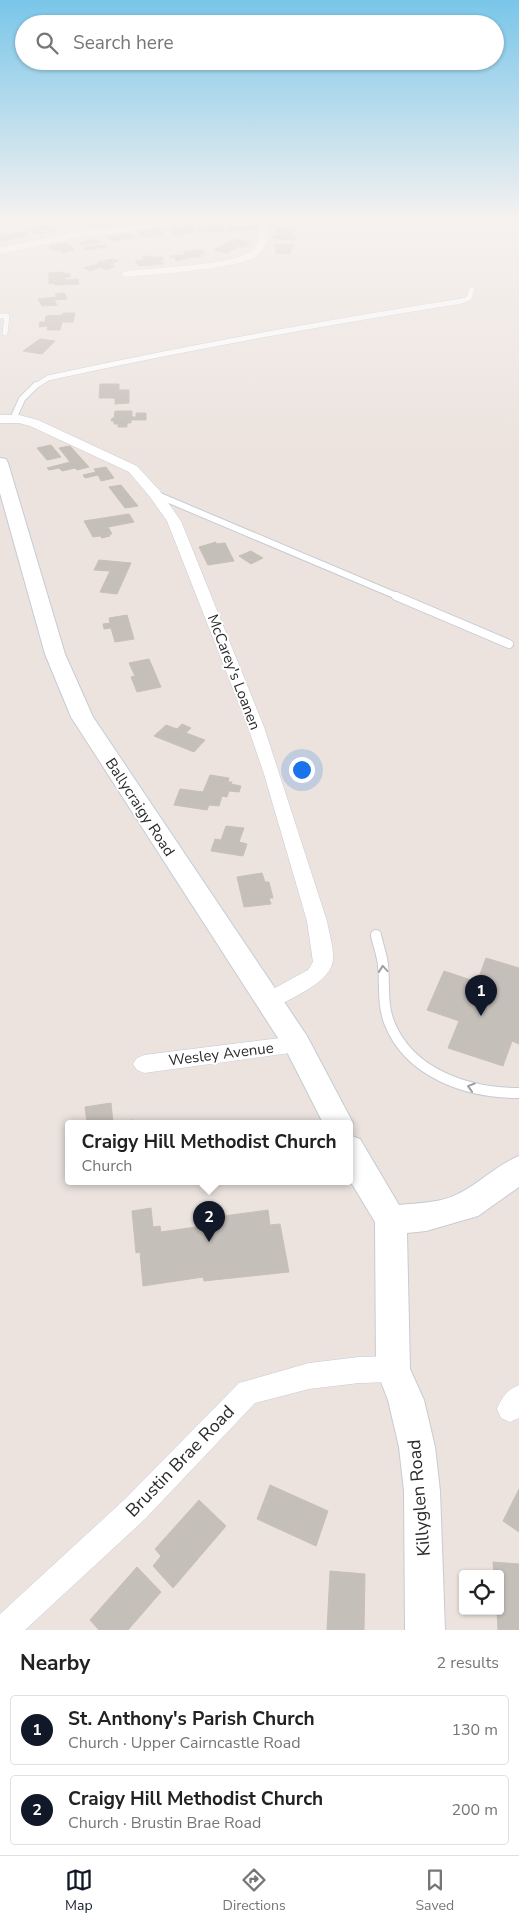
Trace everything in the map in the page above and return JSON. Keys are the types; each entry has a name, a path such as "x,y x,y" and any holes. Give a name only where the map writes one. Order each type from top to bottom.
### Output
{"street":[{"name":"McCarey's Loanen","path":"7,419 34,423 133,470 155,494 174,522 256,727 316,921 323,954 323,962 320,969 306,981 269,1000"},
{"name":"Ballycraigy Road","path":"0,463 54,654 66,685 82,717 297,1044 336,1120"},
{"name":"Wesley Avenue","path":"144,1064 297,1044"},
{"path":"353,1156 391,1220 426,1217 467,1206 519,1170"},
{"name":"Killyglen Road","path":"391,1220 393,1369 406,1400 417,1447 422,1491 425,1630"},
{"name":"Brustin Brae Road","path":"4,1630 135,1509 248,1392 309,1376 360,1370 393,1369"}],"lane":[{"path":"7,419 22,397 48,378 137,358 266,333 462,301 470,296"},
{"path":"0,316 8,316 5,333"},
{"path":"155,494 509,644"},
{"path":"376,935 382,964 388,1015 394,1032 405,1050 420,1064 460,1084 486,1091 519,1093"}],"building":[{"path":"66,296 67,299 54,300 57,305 42,306 38,299"},
{"path":"63,313 75,313 73,322 62,322 60,330 47,330 48,326 39,327 40,322 45,322 46,316 62,315"},
{"path":"40,339 55,341 42,354 23,351"},
{"path":"100,384 119,384 119,390 129,390 129,403 115,404 115,398 99,398"},
{"path":"115,411 132,411 132,417 136,417 136,413 146,413 146,420 131,420 131,423 127,423 127,427 118,427 118,424 114,424 114,421 111,421 114,418"},
{"path":"51,445 61,457 47,460 37,448"},
{"path":"70,446 89,467 77,470 75,468 62,471 59,468 49,470 47,468 70,462 59,448"},
{"path":"106,467 114,478 101,481 98,475 85,478 83,475 96,472 94,469"},
{"path":"121,485 138,506 125,508 109,487"},
{"path":"129,514 134,522 108,527 112,534 102,538 100,536 93,537 84,521"},
{"path":"216,542 216,544 225,543 234,561 208,565 199,547"},
{"path":"251,551 263,558 251,564 239,556"},
{"path":"99,560 131,563 117,594 100,592 110,571 94,570"},
{"path":"127,615 134,639 115,642 111,628 104,629 103,624 110,623 109,618"},
{"path":"149,659 161,687 137,692 131,677 135,676 129,663"},
{"path":"182,724 191,728 186,733 205,740 194,752 154,736 166,725 177,729"},
{"path":"210,775 229,778 228,782 232,782 231,784 241,786 239,792 229,791 227,797 222,796 219,806 209,805 207,810 174,805 180,789 203,792"},
{"path":"226,826 244,828 239,842 247,844 243,856 211,851 215,839 221,840"},
{"path":"262,873 265,882 269,882 273,898 269,898 271,904 244,907 237,877"},
{"path":"486,958 519,968 519,1044 512,1041 503,1066 448,1048 459,1021 427,1010 444,971 477,982"},
{"path":"111,1103 113,1120 87,1120 85,1107"},
{"path":"151,1208 153,1227 160,1226 161,1232 210,1225 209,1218 268,1210 270,1225 280,1224 289,1272 204,1281 203,1277 143,1286 140,1252 136,1253 132,1211"},
{"path":"270,1485 328,1511 316,1546 257,1519"},
{"path":"519,1489 519,1532 503,1521"},
{"path":"199,1500 226,1526 173,1588 153,1566 161,1556 155,1549"},
{"path":"493,1562 519,1564 519,1630 498,1630 497,1615 504,1615 504,1570 494,1570"},
{"path":"137,1567 161,1592 128,1630 99,1630 90,1620"},
{"path":"330,1571 365,1574 364,1630 327,1630"}],"place":[{"name":"St. Anthony's Parish Church","path":"481,1016"},
{"name":"Craigy Hill Methodist Church","path":"209,1242"}]}
